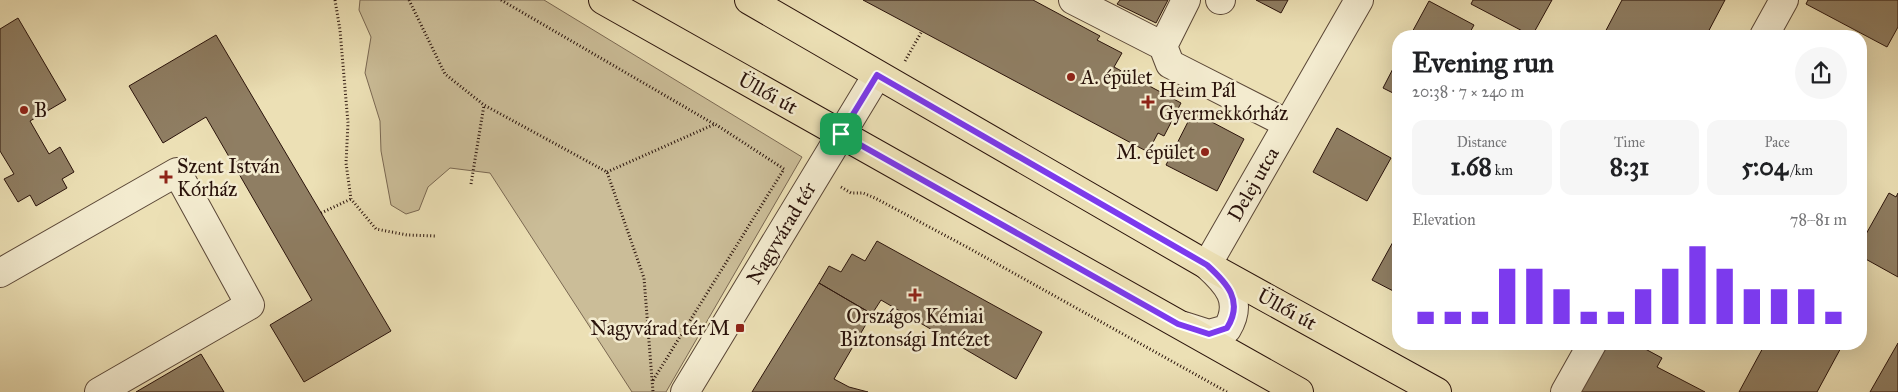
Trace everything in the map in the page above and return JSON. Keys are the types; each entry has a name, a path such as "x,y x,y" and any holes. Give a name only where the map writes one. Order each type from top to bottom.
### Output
{"main road":[{"name":"Üllői út","path":"603,0 1299,392"},
{"name":"Üllői út","path":"749,0 889,72 1207,265 1437,392"}],"street":[{"path":"1073,0 1163,46 1170,64 1288,124"},
{"path":"1163,46 1186,0"},
{"name":"Delej utca","path":"1207,265 1359,0"},
{"path":"1767,30 1784,0"},
{"name":"Nagyvárad tér","path":"685,392 841,134 889,72"},
{"path":"0,273 176,172 250,305 99,392"},
{"path":"1178,324 1209,334 1227,328 1232,320 1234,303 1227,282 1207,265"},
{"path":"1565,392 1589,350"}],"path":[{"path":"335,0 340,30 348,114 346,163 351,199 376,229 407,235 435,236"},
{"path":"409,0 444,74 484,105 607,172 644,278 653,392"},
{"path":"501,0 715,124 784,169 651,383"},
{"path":"889,72 922,31"},
{"path":"471,184 484,105"},
{"path":"607,172 715,124"},
{"path":"852,193 863,193 875,198 1227,392"},
{"path":"321,213 351,199"}],"shaded area":[{"path":"360,0 544,0 802,157 666,392 632,392 490,173 450,168 428,187 419,210 406,214 391,205 381,151 380,121 365,73 371,37 359,10"}],"building":[{"name":"A. épület","path":"863,0 1033,0 1100,36 1097,40 1122,53 1114,67 1181,103 1164,136 1158,133 1148,152"},
{"path":"1120,0 1168,0 1156,23 1117,4"},
{"path":"1256,0 1288,0 1281,13"},
{"path":"1473,0 1552,0 1535,30 1521,30 1471,4"},
{"path":"1622,0 1725,0 1709,30 1606,30"},
{"path":"1808,0 1898,0 1898,27 1887,47 1867,36 1867,30 1855,30 1806,4"},
{"path":"1429,1 1474,25 1471,30 1413,30"},
{"name":"B","path":"18,18 66,100 30,121 49,154 60,147 74,172 62,179 67,188 36,206 30,195 18,202 4,179 14,174 0,151 0,29"},
{"path":"216,35 391,331 304,382 270,325 312,300 206,117 163,143 129,86"},
{"path":"1392,71 1392,92 1383,88"},
{"name":"M. épület","path":"1193,112 1244,139 1217,191 1166,165"},
{"path":"1337,128 1391,158 1367,201 1313,172"},
{"path":"1889,193 1896,197 1898,193 1898,277 1867,260 1867,232"},
{"path":"877,241 1042,332 1016,379 881,300 872,314 819,283 829,266 841,272 852,254 865,261"},
{"path":"1392,244 1392,290 1372,280"},
{"path":"819,283 872,314 834,379 849,387 868,392 752,392"},
{"path":"1898,343 1898,392 1870,392"},
{"path":"1603,350 1647,350 1662,358 1657,367 1705,392 1580,392"},
{"path":"1762,350 1840,350 1817,392 1739,392"},
{"path":"201,354 224,392 136,392"}],"place":[{"name":"A. épület","path":"1071,77"},
{"name":"Heim Pál Gyermekkórház","path":"1148,102"},
{"name":"B","path":"24,110"},
{"name":"M. épület","path":"1205,152"},
{"name":"Szent István Kórház","path":"166,177"},
{"name":"Országos Kémiai Biztonsági Intézet","path":"915,295"},
{"name":"Nagyvárad tér M","path":"740,328"}],"route":[{"path":"877,75 1207,265 1227,282 1234,303 1232,320 1227,328 1209,334 1178,324 841,134 877,75"}]}
